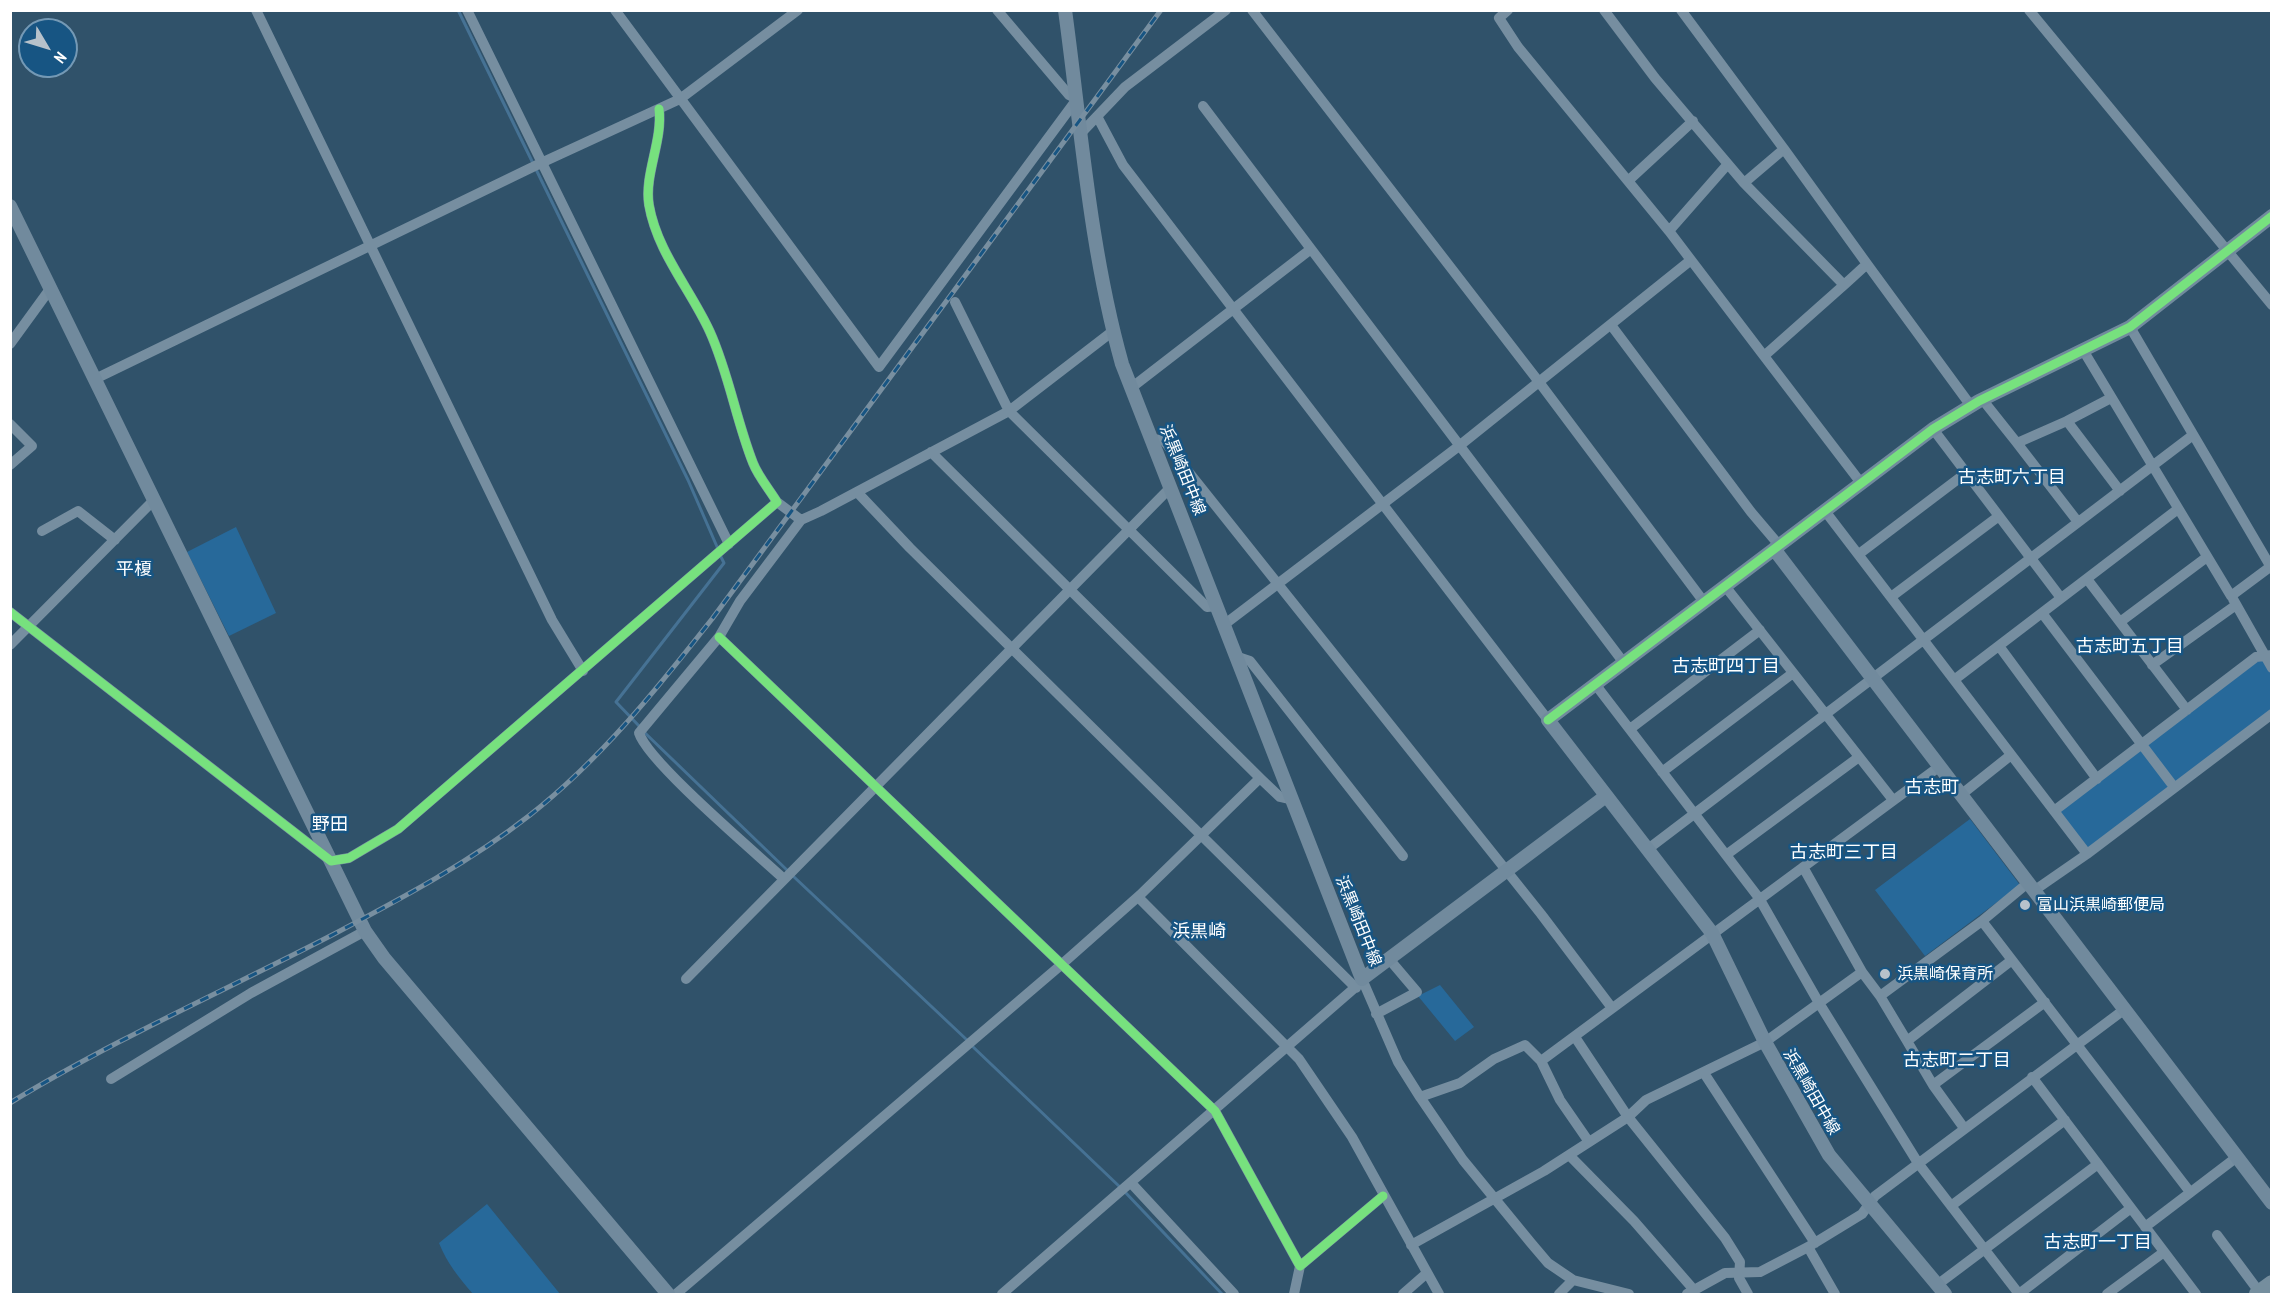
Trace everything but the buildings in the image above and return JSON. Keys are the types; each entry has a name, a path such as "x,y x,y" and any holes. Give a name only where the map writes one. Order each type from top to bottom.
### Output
{"street":[{"path":"256,10 552,620 583,671"},
{"path":"467,10 729,544"},
{"path":"615,10 879,367 1077,99 1070,95 997,10"},
{"path":"96,379 542,163 680,99 798,10"},
{"name":"浜黒崎田中線","path":"1065,10 1083,131 1087,176 1113,331 1131,388 1293,800 1359,984 1606,796 1712,933 1765,1042 1828,1155 1941,1290"},
{"path":"1083,131 1098,118 1125,87 1226,10"},
{"path":"1252,10 1539,382 1704,602"},
{"path":"1508,10 1496,14 1518,47 1669,231 1861,483"},
{"path":"1604,10 1655,78 1727,165 1844,285"},
{"path":"1681,10 1867,264 1976,403 2017,443 2078,522"},
{"path":"2029,10 2271,305"},
{"path":"1203,106 1624,663"},
{"path":"659,109 649,204 658,234 682,284 709,331 726,373 733,404 754,465 777,502 801,520"},
{"path":"1098,118 1123,165 1606,796"},
{"path":"1628,181 1693,122"},
{"path":"1744,183 1784,149"},
{"path":"1669,231 1727,165"},
{"path":"10,206 365,931 391,967 668,1294"},
{"path":"1548,720 1933,429 1976,403 2130,327 2271,216"},
{"path":"1131,388 1311,249"},
{"path":"1225,624 1459,446 1691,260"},
{"path":"1764,356 1867,264"},
{"path":"10,344 50,289"},
{"path":"955,302 1009,411 1207,607 1218,606"},
{"path":"1611,325 1873,678 2271,1203"},
{"path":"2130,327 2271,568 2152,665"},
{"path":"784,879 681,784 642,743 639,733 719,637 740,601 801,520 1009,411 1113,331"},
{"path":"2083,351 2268,656 2271,668"},
{"path":"2017,443 2112,399"},
{"path":"2067,421 2120,490"},
{"path":"10,424 32,446 10,465"},
{"path":"1933,429 2061,598"},
{"path":"1648,849 2193,435"},
{"path":"1151,438 1164,441 1612,1008"},
{"path":"931,452 1260,778 1280,797 1293,800"},
{"path":"1859,554 1966,472"},
{"path":"686,979 1171,487"},
{"path":"857,492 1201,835 1359,984 1398,1062 1420,1097 1463,1160 1548,1263 1574,1280 1629,1294"},
{"path":"10,645 154,500"},
{"path":"10,612 331,861 349,858 398,829 777,502"},
{"path":"1954,680 2178,509"},
{"path":"42,531 78,511 115,540"},
{"path":"1825,511 2087,854"},
{"path":"1891,597 1999,516"},
{"path":"2120,622 2207,557"},
{"path":"2087,579 2187,710"},
{"path":"1725,586 1893,800"},
{"path":"2042,613 2174,787"},
{"path":"1630,729 1760,630"},
{"path":"719,637 874,788 1215,1111 1300,1266"},
{"path":"1999,646 2097,779"},
{"path":"2054,811 2256,657 2268,656"},
{"path":"1238,657 1250,661 1403,856"},
{"path":"1662,771 1793,673"},
{"path":"1595,684 1759,898 1819,1003 1918,1163 2019,1294 2131,1208"},
{"path":"1880,996 2032,886 2087,854 2271,714"},
{"path":"1962,794 2011,755"},
{"path":"1726,855 1859,757"},
{"path":"1540,1061 1940,766"},
{"path":"676,1294 1138,897 1260,778"},
{"path":"1803,867 1862,972 1880,996 1934,1085 1964,1128"},
{"path":"1138,897 1289,1047 1352,1137 1439,1294"},
{"path":"1982,921 2190,1192"},
{"path":"111,1079 251,993 365,931"},
{"path":"1376,1014 1417,992 1389,959"},
{"path":"1907,1041 2012,960"},
{"path":"1411,1245 1569,1155 1628,1117 1646,1100 1765,1042 1862,972"},
{"path":"1002,1294 1132,1184 1359,984"},
{"path":"1934,1085 2044,1002"},
{"path":"1569,1155 1641,1228 1691,1292 1725,1274 1760,1272 1812,1245 1862,1214 1869,1202 1918,1163 2125,1009"},
{"path":"1575,1037 1628,1117 1715,1224 1740,1262 1739,1278 1748,1294"},
{"path":"1420,1097 1460,1083 1494,1059 1525,1045 1540,1061 1560,1101 1589,1142"},
{"path":"1704,1073 1812,1245 1835,1294"},
{"path":"2032,1077 2196,1294"},
{"path":"1951,1206 2065,1120"},
{"path":"2145,1227 2237,1157"},
{"path":"1941,1290 1985,1250 2098,1164"},
{"path":"1132,1184 1234,1294"},
{"path":"1294,1294 1300,1266 1383,1196"},
{"path":"2217,1235 2263,1290"},
{"path":"2107,1294 2164,1252"},
{"path":"1403,1294 1427,1273"},
{"path":"1559,1294 1574,1280"}],"shaded area":[{"path":"236,527 276,613 229,636 187,552"},
{"path":"2271,658 2271,718 2090,856 2056,812 2259,660"},
{"path":"1970,819 2020,885 1925,956 1875,890"},
{"path":"1440,985 1474,1027 1455,1041 1418,996"},
{"path":"487,1204 560,1294 473,1294 463,1282 439,1243"}],"waterway":[{"path":"458,10 688,480 718,549"},
{"path":"640,727 616,702 724,563 720,555"},
{"path":"644,732 788,871"},
{"path":"793,876 967,1040"},
{"path":"971,1045 1121,1188"},
{"path":"1125,1192 1222,1294"}],"railway":[{"path":"10,1103 90,1057 336,933 436,878 507,832 581,771 627,723 712,619 1161,10"}],"cycle path":[{"path":"10,612 331,861 349,858 398,829 777,502 753,463 710,332 667,255 653,222 648,193 660,121 659,109"},
{"path":"1548,720 1933,429 1979,401 2130,327 2272,216"},
{"path":"719,637 1215,1111 1300,1266 1383,1196"}],"place":[{"name":"富山浜黒崎郵便局","path":"2025,905"},
{"name":"浜黒崎保育所","path":"1885,974"}],"district":[{"name":"古志町六丁目","path":"2012,478"},
{"name":"平榎","path":"134,570"},
{"name":"古志町五丁目","path":"2130,647"},
{"name":"古志町四丁目","path":"1726,667"},
{"name":"古志町","path":"1932,788"},
{"name":"野田","path":"330,825"},
{"name":"古志町三丁目","path":"1844,853"},
{"name":"浜黒崎","path":"1199,932"},
{"name":"古志町二丁目","path":"1957,1061"},
{"name":"古志町一丁目","path":"2098,1243"}]}
